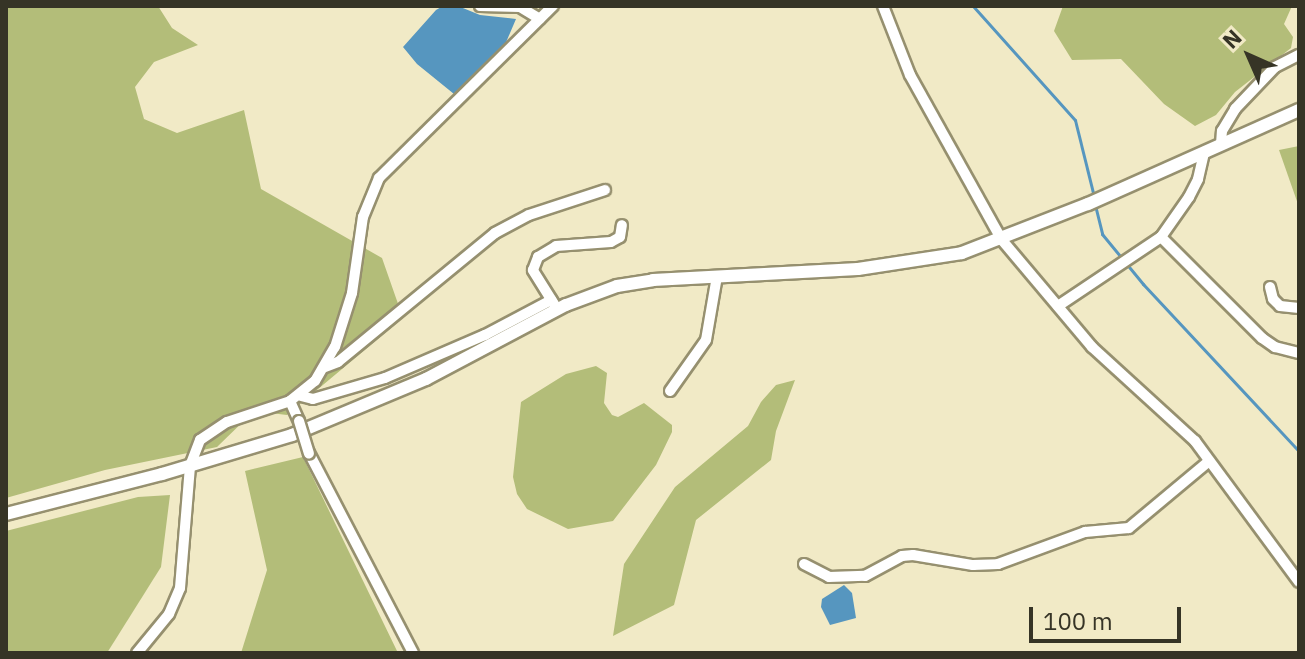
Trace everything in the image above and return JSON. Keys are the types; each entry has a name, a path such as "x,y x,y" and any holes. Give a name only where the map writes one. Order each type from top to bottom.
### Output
{"street":[{"path":"480,6 520,7 540,19"},
{"path":"137,653 169,614 180,588 190,466 200,440 209,432 301,396 325,367 352,293 363,217 373,188 398,157 553,6"},
{"path":"883,6 910,75 1002,240 1092,347 1195,441 1299,582"},
{"path":"1221,144 1222,131 1235,109 1275,67 1299,55"},
{"path":"301,396 313,399 385,378 554,304 617,286 717,276 907,264 962,253 1002,240 1299,110"},
{"path":"1058,306 1161,237 1193,188 1204,152"},
{"path":"325,367 338,362 511,223 605,190"},
{"path":"554,304 533,270 542,253 556,246 611,242 620,237 622,225"},
{"path":"1161,237 1262,338 1275,347 1299,352"},
{"path":"670,391 706,340 717,276"},
{"path":"1270,287 1273,299 1280,306 1299,308"},
{"path":"6,514 190,466 292,435 426,379 554,304"},
{"path":"290,401 309,453 413,653"},
{"path":"804,564 829,577 865,576 902,556 913,555 973,565 998,564 1085,532 1129,528 1209,461"}],"green space":[{"path":"6,6 158,6 172,28 198,45 154,62 135,87 144,119 177,133 244,110 261,189 382,258 403,318 287,415 254,411 217,447 105,470 6,498"},
{"path":"1063,6 1292,6 1284,24 1293,37 1291,48 1235,92 1216,115 1195,126 1164,104 1121,59 1072,60 1054,31"},
{"path":"1299,146 1299,207 1279,150"},
{"path":"596,366 607,373 604,403 612,415 618,417 644,403 672,425 672,432 656,465 613,521 568,529 527,509 517,494 513,477 521,402 566,374"},
{"path":"795,380 776,431 771,460 696,520 674,605 613,636 624,564 675,487 748,426 761,402 776,385"},
{"path":"303,457 398,653 241,653 267,570 245,471"},
{"path":"170,495 161,567 107,653 6,653 6,531 138,497"}],"water":[{"path":"443,6 458,6 480,15 516,19 504,47 454,94 417,64 403,47"},
{"path":"844,585 852,593 856,618 830,625 821,607 822,599"}],"waterway":[{"path":"973,6 1075,120 1094,197"},
{"path":"1095,205 1102,234 1143,284 1299,451"}]}
